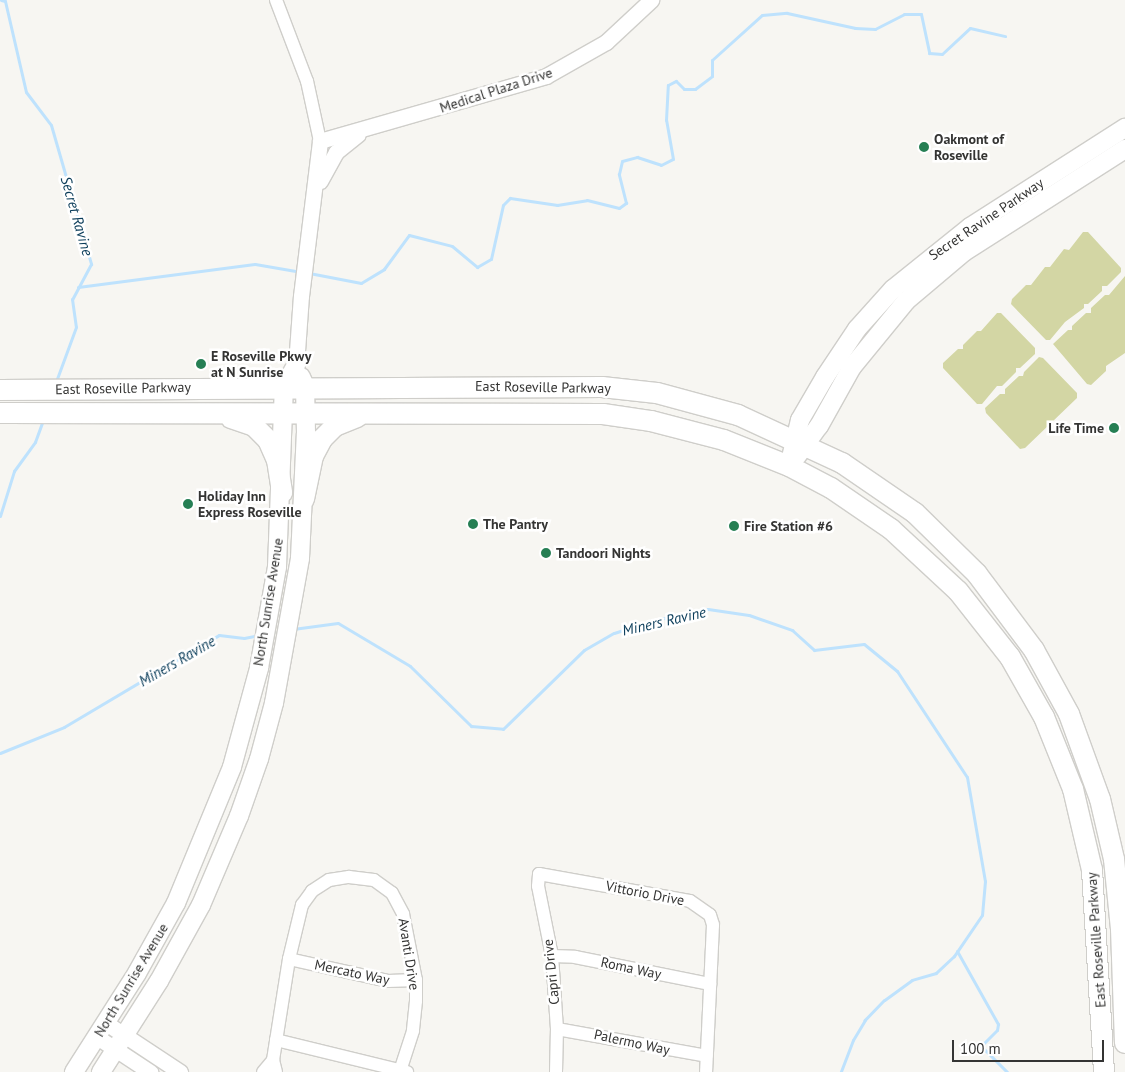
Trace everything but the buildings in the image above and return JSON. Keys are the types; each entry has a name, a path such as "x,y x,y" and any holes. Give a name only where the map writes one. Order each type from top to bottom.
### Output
{"main road":[{"name":"Secret Ravine Parkway","path":"801,441 800,420 825,377 857,329 892,289 970,227 1125,128"},
{"name":"Secret Ravine Parkway","path":"789,466 801,441 852,367 906,301 964,252 1125,149"},
{"name":"North Sunrise Avenue","path":"101,1072 121,1043 178,949 215,875 251,783 274,703 296,592 304,499 305,386 296,365"},
{"name":"North Sunrise Avenue","path":"74,1072 151,950 190,874 224,791 250,704 272,595 282,493 284,386 296,365"},
{"name":"East Roseville Parkway","path":"0,390 549,385 629,389 711,406 801,441 876,483 930,525 986,585 1038,656 1069,714 1100,799 1114,859 1124,950 1125,1043"},
{"path":"506,412 511,401 524,397 629,389"},
{"name":"East Roseville Parkway","path":"0,413 284,414 506,412 603,414 651,421 724,440 789,466 850,500 910,545 958,590 997,638 1044,717 1073,789 1086,836 1096,908 1104,1068"},
{"path":"304,499 313,456 324,436 346,421 381,413"},
{"path":"207,414 245,422 263,433 277,460 282,493"},
{"path":"1096,908 1112,942 1124,950"}],"street":[{"path":"276,0 307,81 320,141 316,189 300,296 296,365"},
{"name":"Medical Plaza Drive","path":"320,141 546,76 606,42 651,0"},
{"path":"316,189 336,152 368,128"},
{"name":"Capri Drive","path":"539,874 538,886 552,956 557,1029 556,1072"},
{"name":"Vittorio Drive","path":"539,874 690,901 701,906 710,915 713,925 706,1072"},
{"name":"Avanti Drive","path":"263,1072 274,1066 276,1040 289,959 302,905 312,890 329,880 349,877 374,880 392,893 403,914 416,980 413,1031 404,1070"},
{"name":"Roma Way","path":"552,956 575,956 710,984"},
{"name":"Mercato Way","path":"289,959 388,981 416,980"},
{"name":"Palermo Way","path":"557,1029 707,1056"},
{"path":"101,1030 121,1043 180,1072"},
{"path":"276,1040 404,1070"},
{"path":"121,1043 150,1072"}],"green space":[{"path":"1083,232 1088,232 1121,268 1121,272 1107,286 1102,286 1102,291 1088,304 1084,304 1084,308 1065,322 1050,340 1046,340 1011,304 1012,299 1026,285 1031,285 1045,267 1050,267 1064,249 1069,250"},
{"path":"1125,276 1125,353 1106,366 1106,371 1091,385 1087,384 1053,344 1068,330 1072,330 1072,326 1086,313 1091,313 1091,308 1105,295 1109,295"},
{"path":"997,313 1001,313 1035,348 1035,354 1020,368 1016,368 1016,372 1002,386 997,386 982,404 977,404 943,368 943,363 958,349 963,349 963,345 977,331 981,331"},
{"path":"1039,357 1043,358 1077,393 1077,398 1025,448 1020,449 986,413 985,408 1000,394 1005,394 1005,389 1019,376 1023,376 1024,372"}],"waterway":[{"name":"Secret Ravine","path":"1,0 5,1 26,92 51,125 91,264 72,299 76,327 55,384"},
{"path":"309,273 361,283 384,269 409,235 452,246 477,267 491,259 503,205 510,198 557,205 587,200 619,208 626,203 619,174 622,161 637,157 661,165 673,159 666,120 668,85 676,81 684,89 695,89 712,76 712,60 762,15 787,13 855,28 875,29 904,14 921,14 929,53 942,54 970,28 1005,36"},
{"path":"78,287 255,264 301,272"},
{"name":"Secret Ravine","path":"0,516 14,471 35,442 43,420"},
{"name":"Miners Ravine","path":"293,629 338,623 410,666 471,726 503,729 584,650 614,633 650,621 708,609 749,615 792,630 814,650 864,644 897,671 967,777 985,881 982,915 954,956 936,973 912,980 884,1000 865,1020 853,1040 841,1072"},
{"name":"Miners Ravine","path":"0,753 64,727 219,635 244,638 260,635"},
{"path":"957,951 998,1024 997,1030 981,1046 1007,1072"}],"place":[{"name":"Oakmont of Roseville","path":"924,147"},
{"name":"E Roseville Pkwy at N Sunrise","path":"201,364"},
{"name":"Life Time","path":"1114,428"},
{"name":"Holiday Inn Express Roseville","path":"188,504"},
{"name":"The Pantry","path":"473,524"},
{"name":"Fire Station #6","path":"734,526"},
{"name":"Tandoori Nights","path":"546,553"}]}
